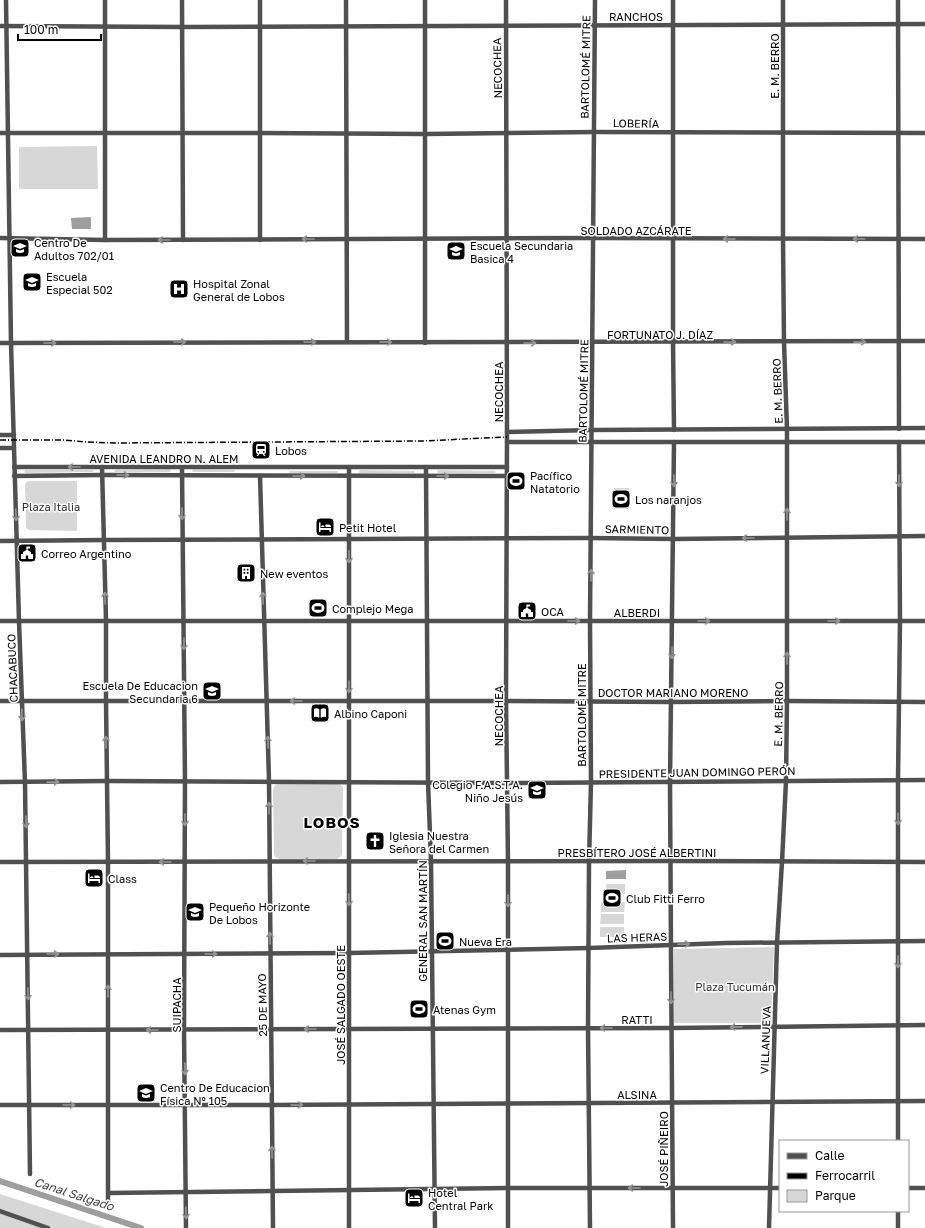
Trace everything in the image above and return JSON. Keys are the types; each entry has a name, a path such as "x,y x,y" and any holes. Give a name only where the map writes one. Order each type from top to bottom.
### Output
{"street":[{"name":"CHACABUCO","path":"6,0 14,476 25,783 30,1174"},
{"path":"105,0 105,240"},
{"path":"182,0 183,240"},
{"path":"260,0 260,240"},
{"path":"346,0 347,342"},
{"path":"425,0 425,343"},
{"name":"NECOCHEA","path":"506,0 508,1228"},
{"name":"BARTOLOMÉ MITRE","path":"590,1228 590,1103 588,1028 591,782 590,621 595,0"},
{"path":"673,0 672,133 674,430"},
{"name":"E. M. BERRO","path":"783,0 783,239 787,430 786,781"},
{"path":"898,0 899,429"},
{"name":"RANCHOS","path":"0,26 182,27 346,25 506,26 673,24 925,24"},
{"name":"LOBERÍA","path":"0,133 925,133"},
{"name":"SOLDADO AZCÁRATE","path":"0,238 105,240 506,238 925,239"},
{"name":"FORTUNATO J. DÍAZ","path":"0,343 593,343 925,341"},
{"path":"507,432 925,428"},
{"path":"0,435 14,435"},
{"path":"507,442 925,442"},
{"name":"JOSÉ PIÑEIRO","path":"673,1228 670,782 674,442"},
{"path":"898,1140 898,702 900,620 899,442"},
{"path":"0,448 14,448"},
{"name":"AVENIDA LEANDRO N. ALEM","path":"14,467 507,467"},
{"path":"102,467 106,620 108,862 108,1208"},
{"name":"SUIPACHA","path":"182,467 185,781 184,1030 186,1228"},
{"path":"240,467 240,476"},
{"path":"281,467 281,476"},
{"name":"JOSÉ SALGADO OESTE","path":"349,467 349,1228"},
{"name":"GENERAL SAN MARTÍN","path":"426,467 428,782 431,862 432,1029 436,1228"},
{"name":"AVENIDA LEANDRO N. ALEM","path":"14,476 507,476"},
{"name":"25 DE MAYO","path":"260,476 269,781 273,1228"},
{"name":"SARMIENTO","path":"0,541 427,538 674,539 925,536"},
{"name":"ALBERDI","path":"0,620 925,620"},
{"name":"DOCTOR MARIANO MORENO","path":"0,701 925,702"},
{"name":"PRESIDENTE JUAN DOMINGO PERÓN","path":"0,782 269,781 507,783 925,780"},
{"name":"VILLANUEVA","path":"769,1228 777,942 786,781"},
{"name":"PRESBÍTERO JOSÉ ALBERTINI","path":"0,862 925,862"},
{"name":"LAS HERAS","path":"0,955 350,953 777,942 925,941"},
{"name":"RATTI","path":"0,1030 671,1028 925,1025"},
{"name":"ALSINA","path":"0,1105 925,1101"},
{"path":"108,1192 272,1192 508,1188 779,1188"},
{"path":"909,1188 925,1188"},
{"path":"0,1211 48,1228"},
{"path":"898,1212 898,1228"}],"green space":[{"path":"97,146 98,189 19,189 19,147"},
{"path":"170,469 170,472 114,471 115,470"},
{"path":"193,469 234,470 235,471 193,472"},
{"path":"25,470 93,470 94,471 25,473"},
{"path":"360,470 414,471 415,472 360,473"},
{"path":"438,470 495,471 496,472 438,473"},
{"path":"289,471 337,471 338,472 290,473"},
{"name":"Plaza Italia","path":"77,481 77,531 29,530 26,528 25,485 26,482"},
{"name":"Los naranjos","path":"614,488 629,488 628,509 614,509"},
{"path":"337,784 343,787 342,855 337,859 280,859 275,857 273,790 275,785"},
{"path":"606,884 625,884 625,894 606,894"},
{"path":"601,902 625,902 624,912 601,912"},
{"path":"601,914 624,914 624,924 600,924"},
{"path":"600,927 624,927 624,937 600,937"},
{"name":"Plaza Tucumán","path":"774,947 771,1023 674,1023 674,949"},
{"path":"0,1194 106,1228 0,1228"}],"shaded area":[{"path":"91,217 91,229 72,229 71,218"},
{"path":"626,870 626,879 606,879 606,871"}],"waterway":[{"name":"Canal Salgado","path":"0,1181 141,1228"}],"railway":[{"path":"0,440 64,440 114,443 422,441 507,437"}],"place":[{"name":"Centro De Adultos 702/01","path":"20,248"},
{"name":"Escuela Secundaria Basica 4","path":"456,251"},
{"name":"Escuela Especial 502","path":"32,282"},
{"name":"Hospital Zonal General de Lobos","path":"179,289"},
{"name":"Lobos","path":"261,450"},
{"name":"Pacífico Natatorio","path":"516,481"},
{"name":"Los naranjos","path":"621,499"},
{"name":"Petit Hotel","path":"325,527"},
{"name":"Correo Argentino","path":"27,553"},
{"name":"New eventos","path":"246,573"},
{"name":"Complejo Mega","path":"318,608"},
{"name":"OCA","path":"527,611"},
{"name":"Escuela De Educacion Secundaria 6","path":"212,691"},
{"name":"Albino Caponi","path":"320,713"},
{"name":"Colegio F.A.S.T.A. Niño Jesús","path":"537,790"},
{"name":"Iglesia Nuestra Señora del Carmen","path":"375,841"},
{"name":"Class","path":"94,878"},
{"name":"Club Fitti Ferro","path":"612,898"},
{"name":"Pequeño Horizonte De Lobos","path":"195,912"},
{"name":"Nueva Era","path":"445,941"},
{"name":"Atenas Gym","path":"419,1009"},
{"name":"Centro De Educacion Física N° 105","path":"146,1093"},
{"name":"Hotel Central Park","path":"414,1198"}],"district":[{"name":"LOBOS","path":"332,822"}]}
